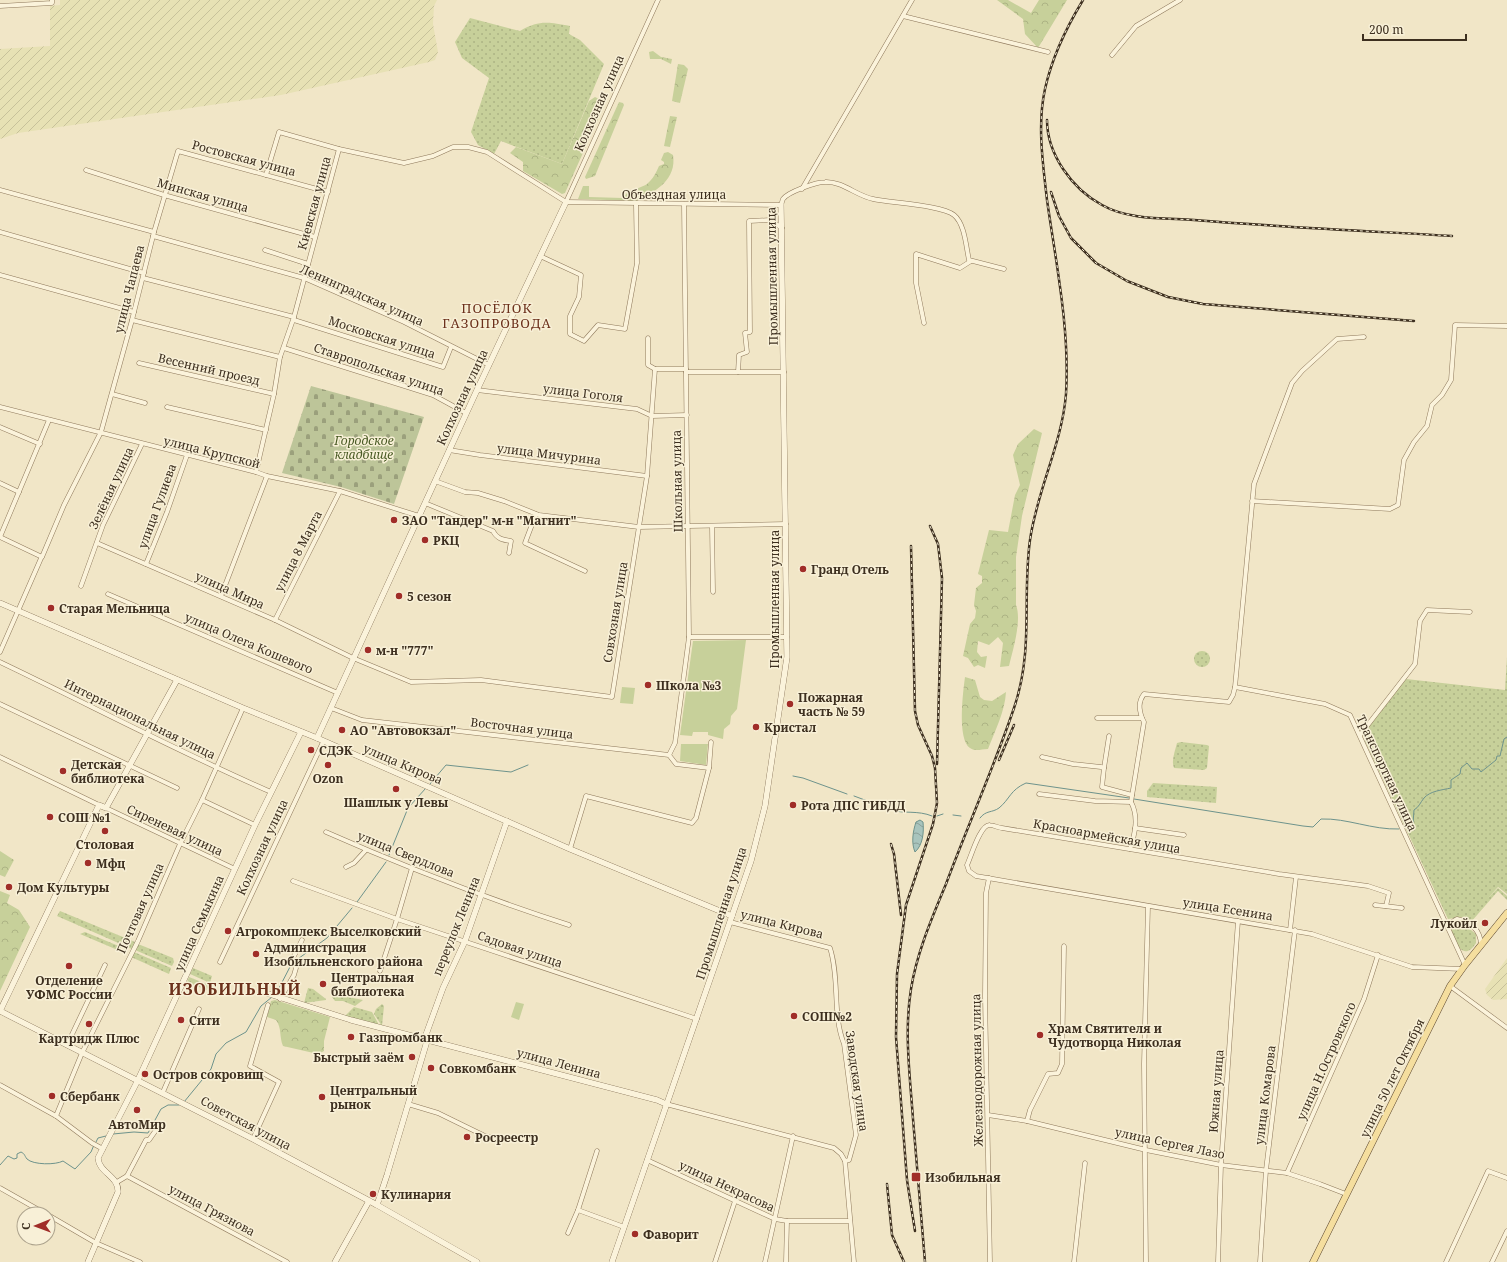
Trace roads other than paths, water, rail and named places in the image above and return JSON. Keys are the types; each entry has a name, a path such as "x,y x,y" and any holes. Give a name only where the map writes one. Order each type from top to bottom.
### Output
{"main road":[{"name":"улица 50 лет Октября","path":"1313,1262 1450,986 1463,967 1507,913"}],"street":[{"path":"0,6 52,3 52,0"},
{"name":"Колхозная улица","path":"317,738 466,413 566,202 658,0"},
{"path":"802,189 912,0"},
{"path":"1112,55 1136,26 1180,0"},
{"path":"904,16 1048,52"},
{"path":"266,175 278,132 339,149 404,163 433,156 453,147 468,147 487,152 566,202"},
{"name":"Киевская улица","path":"256,472 274,394 280,357 294,318 339,149"},
{"name":"Ростовская улица","path":"178,151 328,192"},
{"name":"улица Чапаева","path":"42,556 64,505 101,432 132,320 153,234 178,151"},
{"name":"Минская улица","path":"86,170 164,195 315,237"},
{"name":"Промышленная улица","path":"612,1262 751,861 765,806 787,657 781,205 783,199 816,183 826,182 836,183 871,199 943,209 953,214 960,222 969,260 971,261"},
{"name":"Ленинградская улица","path":"0,190 304,278 404,322 489,365"},
{"name":"Объездная улица","path":"566,202 636,205 781,205"},
{"name":"Школьная улица","path":"669,755 675,743 689,637 684,204"},
{"path":"540,256 581,275 579,297 570,316 570,334 584,341 598,325 625,329 637,263 636,205"},
{"path":"738,372 739,355 747,352 746,333 750,332 749,221 770,220 782,229"},
{"name":"Московская улица","path":"0,232 294,318 443,368 452,347"},
{"path":"265,250 308,264"},
{"path":"924,323 916,283 916,254 960,268 971,261 1004,269"},
{"path":"0,275 134,312"},
{"path":"132,320 280,357"},
{"path":"1252,501 1390,509 1398,505 1404,460 1414,442 1427,426 1432,405 1442,395 1451,380 1455,325 1507,326"},
{"name":"Совхозная улица","path":"416,682 481,680 612,696 647,476 655,370 648,364 648,338"},
{"path":"1130,849 1136,812 1131,802 1144,722 1139,710 1140,699 1144,694 1229,702 1235,687 1254,484 1292,383 1302,371 1337,338 1364,338"},
{"name":"Ставропольская улица","path":"284,348 433,396 466,413"},
{"name":"Весенний проезд","path":"139,363 274,394"},
{"path":"655,370 784,372"},
{"name":"улица Гоголя","path":"477,390 637,409 652,416 687,415"},
{"path":"112,394 145,403"},
{"name":"улица Крупской","path":"0,407 267,476 340,491 419,516"},
{"path":"167,407 266,430"},
{"path":"0,652 19,612 42,556 0,537 49,420"},
{"path":"0,427 40,444"},
{"name":"Зелёная улица","path":"82,586 98,543 103,524 142,444"},
{"name":"улица Мичурина","path":"449,450 480,456 647,476"},
{"name":"улица Гулиева","path":"146,564 167,512 187,455"},
{"path":"221,596 267,476"},
{"path":"435,481 465,492 478,493 504,501 536,514 639,527 786,524"},
{"path":"0,483 19,492"},
{"name":"улица 8 Марта","path":"275,620 340,491"},
{"path":"425,503 494,531 496,536 503,540 511,541 509,553"},
{"path":"536,514 525,543 585,571"},
{"path":"712,526 713,592"},
{"name":"улица Мира","path":"98,543 275,620 353,658 397,677 416,682"},
{"name":"улица Олега Кошевого","path":"108,594 338,692"},
{"name":"улица Кирова","path":"0,603 177,680 317,738 323,742 430,787 731,919 830,948"},
{"path":"1360,735 1415,664 1420,621 1427,610 1470,612"},
{"path":"689,637 787,637"},
{"name":"Интернациональная улица","path":"0,662 215,767 271,792"},
{"path":"0,758 106,808 177,680"},
{"name":"Транспортная улица","path":"1235,687 1326,704 1350,715 1446,925 1463,967"},
{"path":"0,704 177,788"},
{"name":"Почтовая улица","path":"56,1116 82,1053 138,941 180,844 202,800 215,767 243,708"},
{"name":"Восточная улица","path":"331,708 362,720 372,722 669,755 676,764 709,768"},
{"path":"1097,718 1142,718"},
{"name":"улица Семыкина","path":"117,1182 100,1166 98,1158 138,1080 255,825 301,732"},
{"path":"1109,736 1102,787 1132,795"},
{"name":"Колхозная улица","path":"220,962 323,742"},
{"path":"570,849 586,796 692,823 696,818 709,768 711,742"},
{"path":"1042,757 1073,764 1104,768"},
{"path":"1040,794 1095,801 1131,802"},
{"path":"202,800 255,825"},
{"path":"0,1011 99,805"},
{"name":"Сиреневая улица","path":"106,808 235,869"},
{"name":"переулок Ленина","path":"376,1205 387,1175 426,1040 443,988 465,941 507,821"},
{"name":"Красноармейская улица","path":"989,878 976,876 969,871 967,865 980,832 986,826 991,824 1002,828 1296,877 1368,886 1389,893 1386,906"},
{"path":"1134,828 1184,835"},
{"name":"улица Свердлова","path":"326,832 366,850 481,896 569,925"},
{"path":"346,868 354,863 366,850"},
{"path":"380,971 398,919 412,868"},
{"path":"1290,930 1296,877"},
{"name":"улица Есенина","path":"989,878 1295,930 1312,934 1412,967 1463,967"},
{"name":"Железнодорожная улица","path":"989,878 986,893 985,988 990,1262"},
{"name":"Садовая улица","path":"293,881 398,919 696,1019"},
{"path":"1375,905 1402,908"},
{"path":"1146,1262 1144,1064 1148,906"},
{"path":"1446,925 1457,919 1473,926 1480,933 1481,944"},
{"name":"Южная улица","path":"1218,1262 1221,1165 1238,921"},
{"name":"улица Комарова","path":"1260,1262 1266,1170 1295,930"},
{"path":"275,998 294,975 296,968 292,960 302,940"},
{"path":"1027,1121 1030,1110 1048,1074 1058,1073 1062,1064 1064,946"},
{"name":"Заводская улица","path":"830,948 835,964 839,1032 844,1044 856,1135 849,1160 845,1161"},
{"name":"улица Н.Островского","path":"1287,1173 1364,999 1378,955"},
{"path":"67,1045 105,965"},
{"path":"1450,986 1507,1028"},
{"name":"улица Ленина","path":"263,992 275,998 426,1040 793,1136 834,1148 841,1154 845,1161"},
{"path":"253,1139 279,1082 250,1066 268,1005"},
{"path":"163,1092 199,1009"},
{"name":"Советская улица","path":"0,1011 163,1092 369,1200 477,1262"},
{"path":"0,1085 56,1116 103,1149"},
{"path":"408,1104 438,1113 485,1136 501,1140"},
{"name":"улица Сергея Лазо","path":"988,1114 1027,1121 1146,1150 1221,1165 1287,1173 1346,1194"},
{"path":"88,1262 118,1192 117,1182 127,1176 146,1140 149,1140 156,1130"},
{"path":"765,1262 793,1136"},
{"path":"568,1233 578,1210 597,1151"},
{"name":"улица Некрасова","path":"647,1160 775,1219 787,1221 850,1221"},
{"path":"845,1161 854,1262"},
{"path":"1074,1262 1085,1163"},
{"path":"1446,1262 1488,1171 1507,1178"},
{"name":"улица Грязнова","path":"127,1176 288,1262"},
{"path":"0,1188 31,1206"},
{"path":"334,1262 369,1200"},
{"path":"715,1262 735,1201"},
{"path":"578,1210 624,1227"},
{"path":"56,1220 96,1243 140,1262"},
{"path":"786,1262 787,1221"},
{"path":"1492,1262 1507,1231"}],"water":[{"path":"920,820 923,822 923,834 920,846 915,852 913,845 913,833 916,822"}],"waterway":[{"path":"1407,826 1413,824 1414,810 1424,798 1433,792 1451,788 1451,780 1460,774 1461,768 1467,763 1472,769 1479,769 1481,772 1496,760 1497,756 1500,756 1504,739 1507,737"},
{"path":"430,784 446,765 511,772 528,765"},
{"path":"793,776 803,778 847,794"},
{"path":"980,818 1003,805 1013,792 1026,783 1129,798"},
{"path":"389,855 408,808 426,788"},
{"path":"854,796 892,810 921,813 932,816"},
{"path":"1134,799 1303,826 1313,827 1321,819 1331,819 1379,828 1399,829"},
{"path":"937,816 943,814"},
{"path":"953,815 961,816"},
{"path":"357,902 386,862"},
{"path":"295,961 327,938 352,908"},
{"path":"276,994 292,963"},
{"path":"184,1102 211,1069 216,1054 226,1043 246,1032 261,1006 272,997"},
{"path":"113,1134 134,1132 148,1133 161,1109 168,1105 179,1105"},
{"path":"96,1142 98,1138 106,1136"},
{"path":"0,1165 8,1156 14,1159 17,1158 17,1154 21,1152 30,1161 50,1164 63,1161 75,1169 91,1152 94,1145"}],"railway":[{"path":"925,1262 909,1070 908,1021 911,989 917,962 930,922 1014,708 1024,665 1030,540 1033,521 1055,449 1064,413 1067,370 1064,321 1044,173 1041,116 1045,89 1056,54 1065,32 1083,0"},
{"path":"1047,120 1051,145 1056,158 1063,169 1081,190 1091,198 1112,210 1135,216 1159,218 1452,236"},
{"path":"1051,192 1059,216 1071,238 1096,263 1127,281 1168,297 1203,304 1414,321"},
{"path":"930,526 938,544 942,578 937,764"},
{"path":"911,546 915,711 918,725 932,756 935,768 937,803 933,824 906,905 897,974 896,1037 907,1180 915,1231"},
{"path":"999,760 1014,725"},
{"path":"891,844 894,854 901,915"},
{"path":"887,1184 892,1235 904,1262"}],"place":[{"name":"ЗАО \"Тандер\" м-н \"Магнит\"","path":"394,520"},
{"name":"РКЦ","path":"425,540"},
{"name":"Гранд Отель","path":"803,569"},
{"name":"5 сезон","path":"399,596"},
{"name":"Старая Мельница","path":"51,608"},
{"name":"м-н \"777\"","path":"368,650"},
{"name":"Школа №3","path":"648,685"},
{"name":"Пожарная часть № 59","path":"790,704"},
{"name":"Кристал","path":"756,727"},
{"name":"АО \"Автовокзал\"","path":"342,730"},
{"name":"СДЭК","path":"311,750"},
{"name":"Ozon","path":"328,765"},
{"name":"Детская библиотека","path":"63,771"},
{"name":"Шашлык у Левы","path":"396,789"},
{"name":"Рота ДПС ГИБДД","path":"793,805"},
{"name":"СОШ №1","path":"50,817"},
{"name":"Столовая","path":"105,831"},
{"name":"Мфц","path":"88,863"},
{"name":"Дом Культуры","path":"9,887"},
{"name":"Лукойл","path":"1485,923"},
{"name":"Агрокомплекс Выселковский","path":"228,931"},
{"name":"Администрация Изобильненского района","path":"256,954"},
{"name":"Отделение УФМС России","path":"69,966"},
{"name":"Центральная библиотека","path":"323,984"},
{"name":"СОШ№2","path":"794,1016"},
{"name":"Сити","path":"181,1020"},
{"name":"Картридж Плюс","path":"89,1024"},
{"name":"Храм Святителя и Чудотворца Николая","path":"1040,1035"},
{"name":"Газпромбанк","path":"351,1037"},
{"name":"Быстрый заём","path":"412,1057"},
{"name":"Совкомбанк","path":"431,1068"},
{"name":"Остров сокровищ","path":"145,1074"},
{"name":"Сбербанк","path":"52,1096"},
{"name":"Центральный рынок","path":"322,1097"},
{"name":"АвтоМир","path":"137,1110"},
{"name":"Росреестр","path":"467,1137"},
{"name":"Изобильная","path":"916,1177"},
{"name":"Кулинария","path":"373,1194"},
{"name":"Фаворит","path":"635,1234"}],"district":[{"name":"ПОСЁЛОК ГАЗОПРОВОДА","path":"497,316"},
{"name":"ИЗОБИЛЬНЫЙ","path":"235,989"}],"park label":[{"name":"Городское кладбище","path":"364,447"}]}
